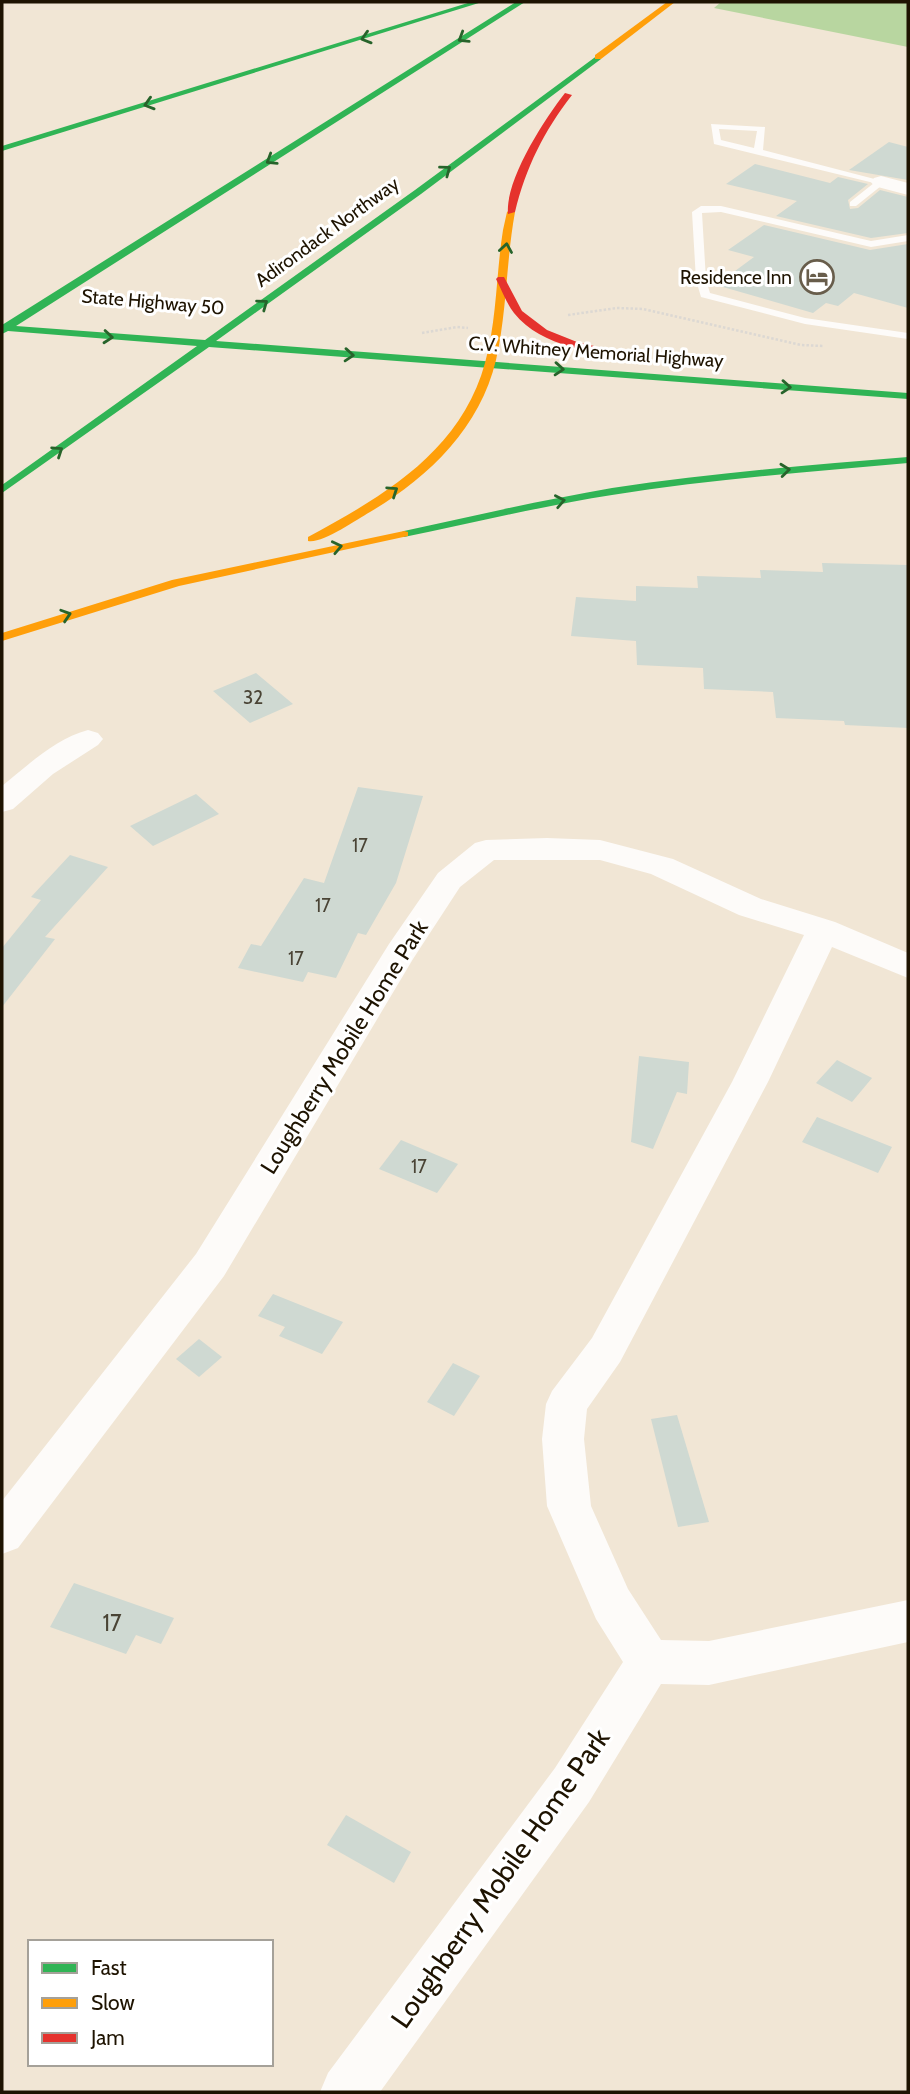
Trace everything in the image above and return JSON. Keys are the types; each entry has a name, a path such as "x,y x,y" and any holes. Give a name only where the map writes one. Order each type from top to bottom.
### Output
{"highway":[{"path":"2,149 478,2"},
{"path":"2,330 521,2"},
{"name":"Adirondack Northway","path":"2,490 228,330 671,2"},
{"path":"270,560 348,521 413,478 440,455 460,431 476,403 492,357 501,279 518,175 528,151 542,125 563,100 629,35"},
{"name":"C.V. Whitney Memorial Highway","path":"281,350 649,359 548,333 520,313 501,279"},
{"name":"State Highway 50","path":"2,311 63,316"},
{"name":"State Highway 50","path":"193,326 301,335"},
{"name":"State Highway 50","path":"2,330 281,350"},
{"name":"C.V. Whitney Memorial Highway","path":"301,335 492,357 908,396"},
{"path":"2,636 176,583 270,560 606,493 746,474 908,460"}],"street":[{"path":"881,183 908,189"},
{"path":"2,802 42,768 88,739"},
{"name":"Loughberry Mobile Home Park","path":"2,1534 210,1265 401,952 442,890 449,880 486,850 600,850 662,866 750,907 823,930 908,966"},
{"path":"823,930 750,1082 606,1350 567,1404 563,1439 569,1506 611,1604 649,1662 709,1663 908,1621"},
{"name":"Loughberry Mobile Home Park","path":"348,2092 572,1785 649,1662"}],"lane":[{"path":"758,152 762,129 714,126 717,142 881,183"},
{"path":"853,204 881,183"},
{"path":"908,238 871,244 721,209 704,208 696,212 701,281 705,295 802,323 908,336"}],"green space":[{"path":"721,2 908,2 908,47 714,8"}],"building":[{"path":"889,142 908,147 908,180 849,170"},
{"path":"755,164 830,183 838,177 868,184 848,200 850,209 858,208 880,190 908,197 908,233 871,238 776,216 797,201 726,184"},
{"name":"Residence Inn","path":"764,225 870,250 908,244 908,308 854,293 838,306 826,303 813,313 716,285 754,257 728,250"},
{"path":"822,563 908,565 908,728 845,725 844,721 776,718 773,692 704,689 703,668 637,665 636,641 571,636 576,597 636,601 636,586 698,588 697,576 761,578 760,570 823,572"},
{"path":"256,673 293,704 250,723 213,691"},
{"path":"358,787 423,796 396,883 366,935 358,933 336,978 308,972 303,982 238,968 251,944 261,946 304,878 324,883"},
{"path":"196,794 219,814 153,846 130,826"},
{"path":"70,855 108,867 45,937 55,939 2,1007 2,948 41,900 31,897"},
{"path":"639,1056 689,1062 687,1094 677,1092 653,1149 631,1142"},
{"path":"837,1060 872,1078 852,1102 816,1083"},
{"path":"817,1117 892,1147 878,1173 802,1142"},
{"path":"401,1140 458,1164 437,1193 379,1169"},
{"path":"273,1294 343,1322 322,1354 279,1336 285,1327 258,1316"},
{"path":"199,1339 222,1357 199,1377 176,1359"},
{"path":"453,1363 480,1376 454,1416 427,1402"},
{"path":"677,1415 709,1522 678,1527 651,1419"},
{"path":"74,1583 174,1618 161,1644 136,1635 126,1654 50,1627"},
{"path":"346,1815 411,1852 394,1883 327,1845"}],"traffic: fast":[{"path":"2,149 478,2"},
{"path":"2,331 521,2"},
{"path":"2,490 418,192 598,57"},
{"path":"2,328 908,396"},
{"path":"404,534 614,491 743,475 908,460"}],"traffic: slow":[{"path":"598,57 671,2"},
{"path":"312,539 397,489 446,447 466,421 481,393 491,361 511,212"},
{"path":"2,637 176,583 404,534"}],"traffic: jam":[{"path":"511,212 532,150 568,95"},
{"path":"501,279 519,313 543,332 573,344 636,357"}],"place":[{"name":"Residence Inn","path":"817,277"}]}
